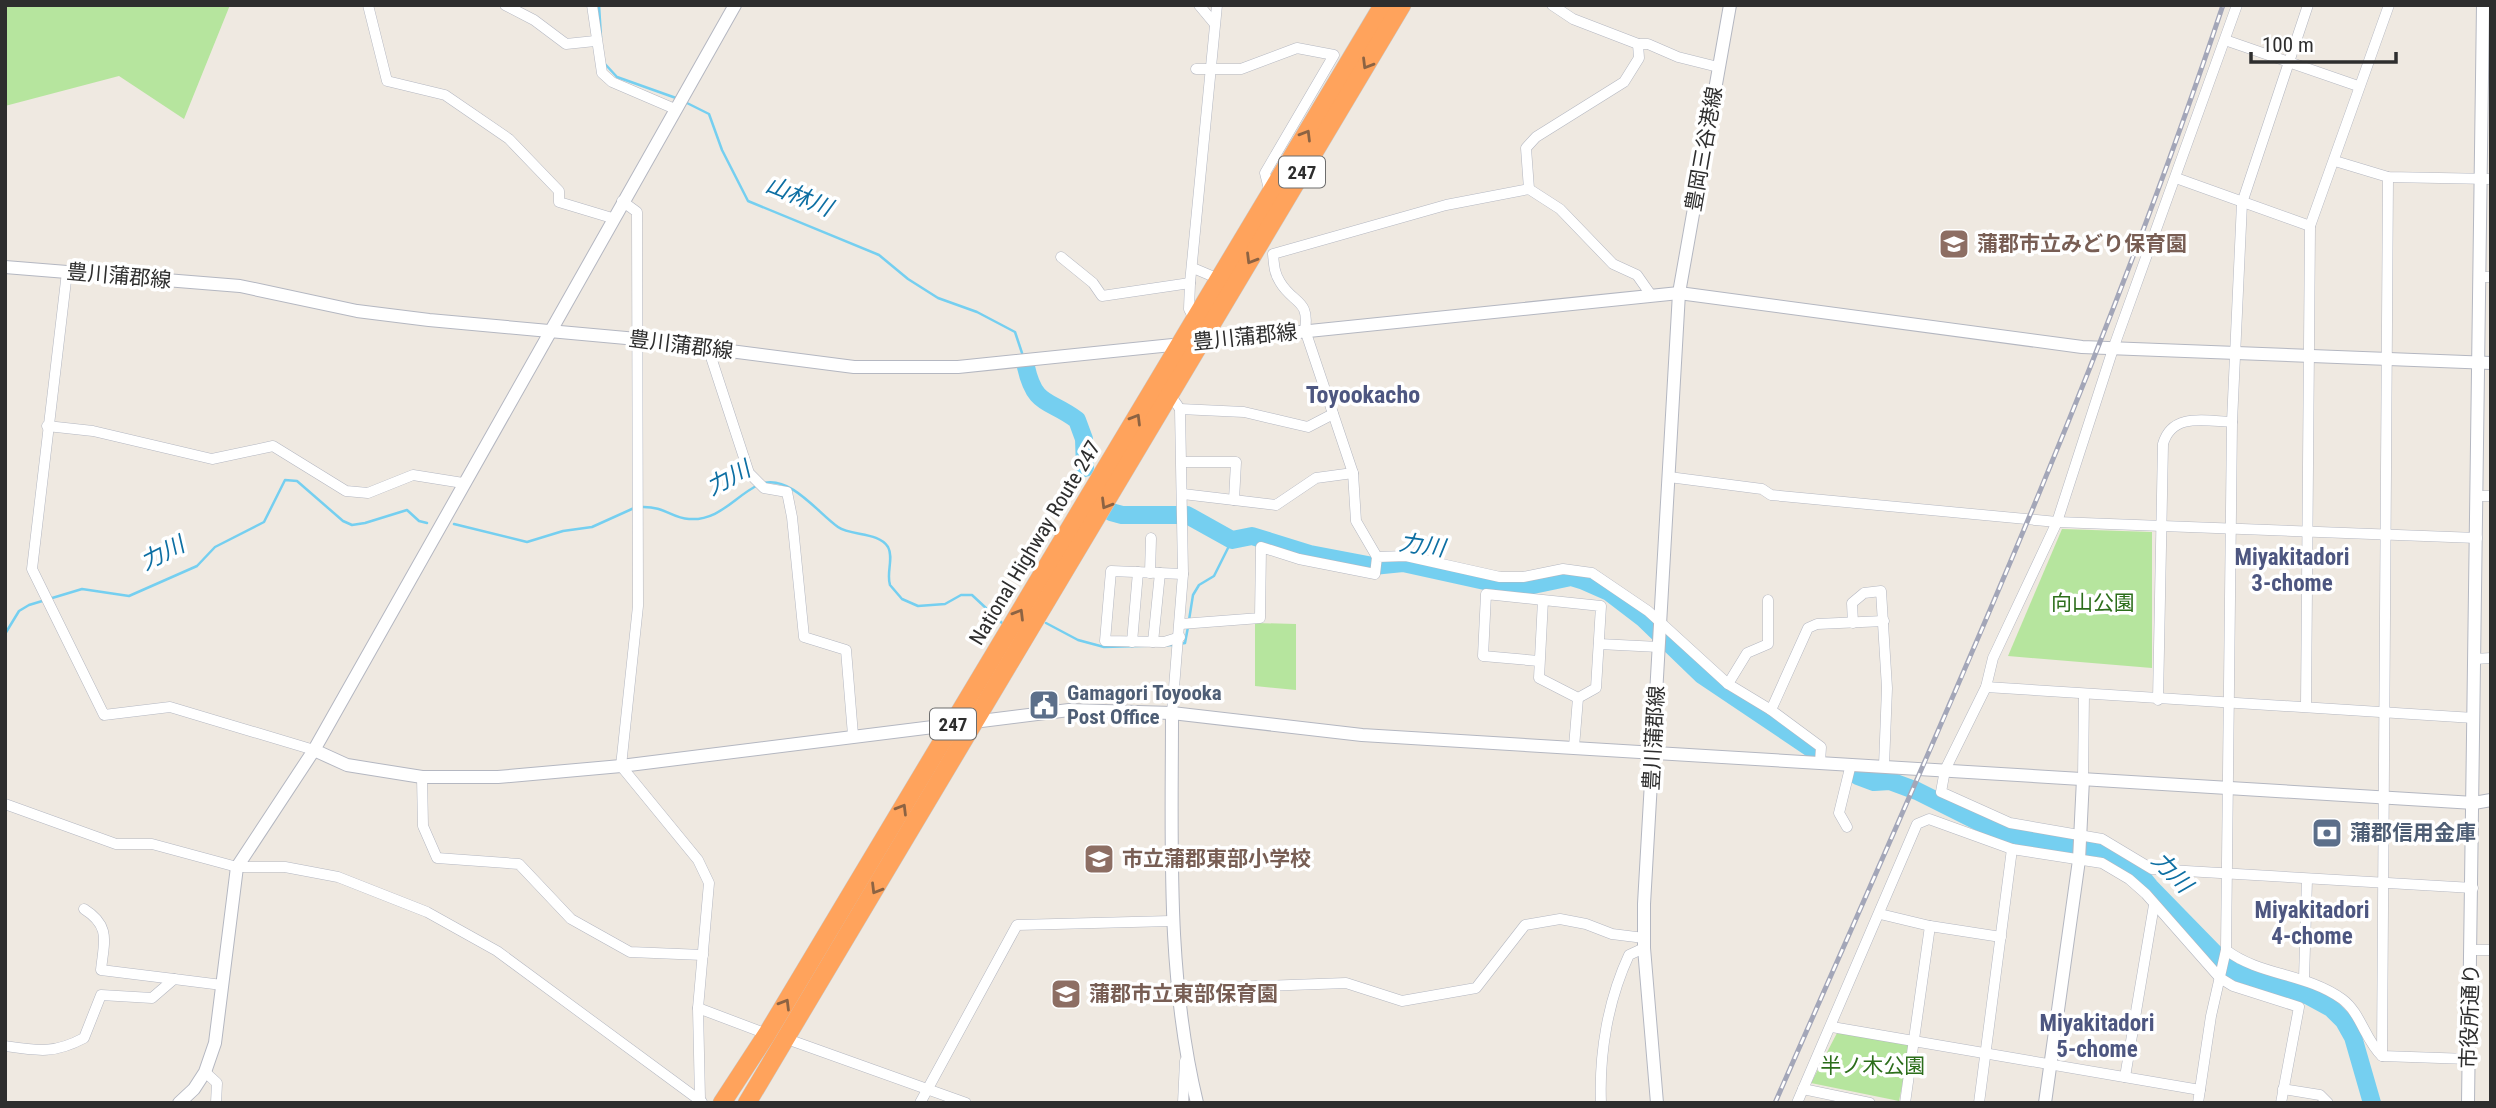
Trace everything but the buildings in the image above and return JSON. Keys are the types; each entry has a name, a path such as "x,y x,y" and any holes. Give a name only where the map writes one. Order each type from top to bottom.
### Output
{"highway":[{"name":"National Highway Route 247","path":"722,1103 768,1034 1383,5"},
{"name":"National Highway Route 247","path":"747,1103 974,723 1175,403 1203,340 1402,5"}],"street":[{"path":"368,5 387,81 445,95 509,139 559,191 559,202 612,218"},
{"path":"505,5 534,20 566,44 595,41"},
{"path":"593,5 595,41 602,72 612,82 676,108"},
{"path":"179,1103 194,1089 205,1072 215,1044 237,867 314,750 612,218 735,5"},
{"path":"1199,5 1214,23"},
{"path":"1195,320 1189,309 1190,283 1217,5"},
{"path":"1552,5 1573,19 1638,44 1648,44 1678,57 1718,67"},
{"name":"豊岡三谷港線","path":"1679,293 1730,5"},
{"path":"2237,5 2113,349 2057,523 1993,658 1986,687 1945,770 1941,792 2010,823 2116,845 2152,869 2384,885 2473,888"},
{"path":"2198,1103 2226,952 2233,529 2232,422 2242,203 2308,5"},
{"path":"2306,706 2310,226 2389,5"},
{"name":"市役所通り","path":"2468,1103 2477,538 2484,496 2486,179 2483,5"},
{"path":"2225,40 2358,86"},
{"path":"1529,189 1526,148 1536,136 1624,82 1639,58 1638,44"},
{"path":"1196,69 1241,69 1297,48 1334,55 1265,173 1270,195"},
{"path":"2335,161 2388,177 2486,179"},
{"path":"2382,1056 2388,177"},
{"path":"2176,178 2310,226"},
{"path":"1186,623 1259,618 1261,547 1299,559 1375,574 1376,563 1356,521 1353,473 1306,330 1308,314 1302,304 1281,285 1275,273 1273,254 1446,205 1529,189 1560,209 1613,264 1637,275 1647,285 1651,295"},
{"path":"622,201 637,212 638,606 621,766 698,860 709,883 698,1008 701,1101"},
{"path":"1061,257 1093,283 1102,296 1190,283"},
{"name":"豊川蒲郡線","path":"5,267 240,286 357,310 895,369 958,368 1203,340 1679,293 1652,751 1644,943 1657,1103"},
{"path":"1193,268 1219,279"},
{"path":"67,272 32,569 104,715 170,707 314,750 347,765 422,777 498,777 621,766 1069,710 1172,713 1362,735 2474,803 2491,800"},
{"path":"1679,293 2113,349 2484,363"},
{"path":"708,348 748,473 760,484 787,492 804,637 846,650 853,735"},
{"path":"1197,1103 1185,1053 1171,921 1172,713 1179,643 1186,623 1183,462 1175,403 1244,412 1308,427 1333,414"},
{"path":"2158,700 2159,525 2163,444 2169,429 2183,421 2232,422"},
{"path":"47,426 93,431 212,459 273,446 346,491 368,493 413,475 463,483"},
{"path":"1183,462 1236,462 1234,500"},
{"path":"1183,494 1276,505 1317,478 1353,473"},
{"path":"1669,477 1762,489 1771,495 2057,523 2477,538"},
{"path":"1151,538 1155,573 1153,642"},
{"path":"1376,563 1406,556 1500,577 1576,569 1609,583 1660,633 1728,684 1771,710 1821,747 1821,762"},
{"path":"1179,643 1105,641 1111,571 1183,573"},
{"path":"1132,642 1139,572"},
{"path":"1853,622 1853,603 1864,593 1881,591 1887,688 1884,766"},
{"path":"1539,661 1483,656 1486,594 1601,606 1596,688 1578,698"},
{"path":"1543,600 1539,678 1543,683 1578,698"},
{"path":"1728,684 1747,653 1759,651 1768,644 1768,600"},
{"path":"1771,710 1808,628 1817,624 1884,621"},
{"path":"1599,644 1660,633"},
{"path":"2475,659 2491,658"},
{"path":"1986,687 2474,718"},
{"path":"2045,1103 2079,860 2084,694"},
{"path":"1574,747 1578,698"},
{"path":"1847,827 1839,813 1851,764"},
{"path":"422,777 423,826 437,858 519,864 571,919 630,952 703,955"},
{"path":"5,804 116,844 152,844 237,867 285,867 338,877 427,912 497,951 701,1101"},
{"path":"1797,1103 1920,821 1933,820 2012,849 2102,863 2129,878 2233,986 2299,1007 2281,1103"},
{"path":"1979,1103 2012,849"},
{"path":"2304,979 2307,879"},
{"path":"2125,1077 2154,905"},
{"path":"83,909 98,918 105,935 101,970 222,985"},
{"path":"1880,914 1930,926 2001,937"},
{"path":"1177,989 1346,983 1402,1001 1476,988 1525,925 1560,919 1586,924 1644,943"},
{"path":"920,1103 1017,925 1171,921"},
{"path":"1905,1103 1930,926"},
{"path":"1601,1103 1600,1071 1612,999 1629,955 1644,943"},
{"path":"2472,950 2491,950"},
{"path":"2226,952 2243,963 2304,979 2343,1000 2365,1028 2372,1047 2382,1056 2469,1059"},
{"path":"5,1046 42,1051 63,1049 84,1038 101,995 152,998 174,979"},
{"path":"698,1008 768,1034"},
{"path":"1832,1027 2200,1090"},
{"path":"787,1039 966,1103"},
{"path":"1183,1103 1185,1053"},
{"path":"205,1072 216,1083 216,1103"},
{"path":"2283,1088 2320,1096 2328,1103"},
{"path":"1803,1090 1870,1103"}],"green space":[{"path":"5,5 230,5 184,119 119,76 5,106"},
{"name":"向山公園","path":"2062,529 2152,532 2152,668 2008,656"},
{"path":"1255,623 1296,624 1296,690 1255,686"},
{"name":"半ノ木公園","path":"1837,1033 1911,1042 1899,1101 1811,1083"}],"waterway":[{"name":"山林川","path":"599,5 601,37"},
{"name":"山林川","path":"605,64 617,77 676,98"},
{"name":"山林川","path":"685,102 709,114 722,150 748,201 879,255 908,279 938,298 977,312 1015,332 1022,353"},
{"name":"山林川","path":"1026,367 1039,396 1077,420 1084,439 1085,468"},
{"name":"力川","path":"5,634 19,611 29,605 82,589 129,596 197,566 215,547 264,522 285,480 297,481 343,521 352,525 407,510 419,521 427,523"},
{"name":"力川","path":"764,483 784,485 804,497 838,527 884,542 890,551 890,585 902,599 918,606 945,604 961,595 972,595 1002,623"},
{"name":"力川","path":"641,507 656,508 683,518 700,519 718,512 758,485"},
{"name":"力川","path":"454,524 527,542 563,531 592,527 634,508"},
{"name":"力川","path":"1111,512 1122,515 1187,515 1232,540 1252,536 1310,554 1373,566 1403,563 1503,585 1533,585 1571,577 1584,581 1609,592 1643,618 1702,675 1812,749"},
{"name":"力川","path":"1189,620 1193,595 1199,585 1214,576 1232,540"},
{"name":"力川","path":"1046,623 1078,640 1104,647 1174,645"},
{"name":"力川","path":"1180,644 1185,643 1188,627"},
{"name":"力川","path":"1858,776 1874,782 1890,781 1917,791 1997,831 2067,847 2102,848 2133,866 2232,971 2309,996 2331,1008 2344,1021 2353,1037 2372,1103"}],"railway":[{"path":"1775,1103 1954,695 2068,422 2123,284 2223,5"}],"place":[{"name":"蒲郡市立みどり保育園","path":"1954,244"},
{"name":"Gamagori Toyooka Post Office","path":"1044,705"},
{"name":"蒲郡信用金庫","path":"2327,833"},
{"name":"市立蒲郡東部小学校","path":"1099,859"},
{"name":"蒲郡市立東部保育園","path":"1066,994"}],"district":[{"name":"Toyookacho","path":"1363,395"},
{"name":"Miyakitadori 3-chome","path":"2292,570"},
{"name":"Miyakitadori 4-chome","path":"2312,923"},
{"name":"Miyakitadori 5-chome","path":"2097,1036"}]}
